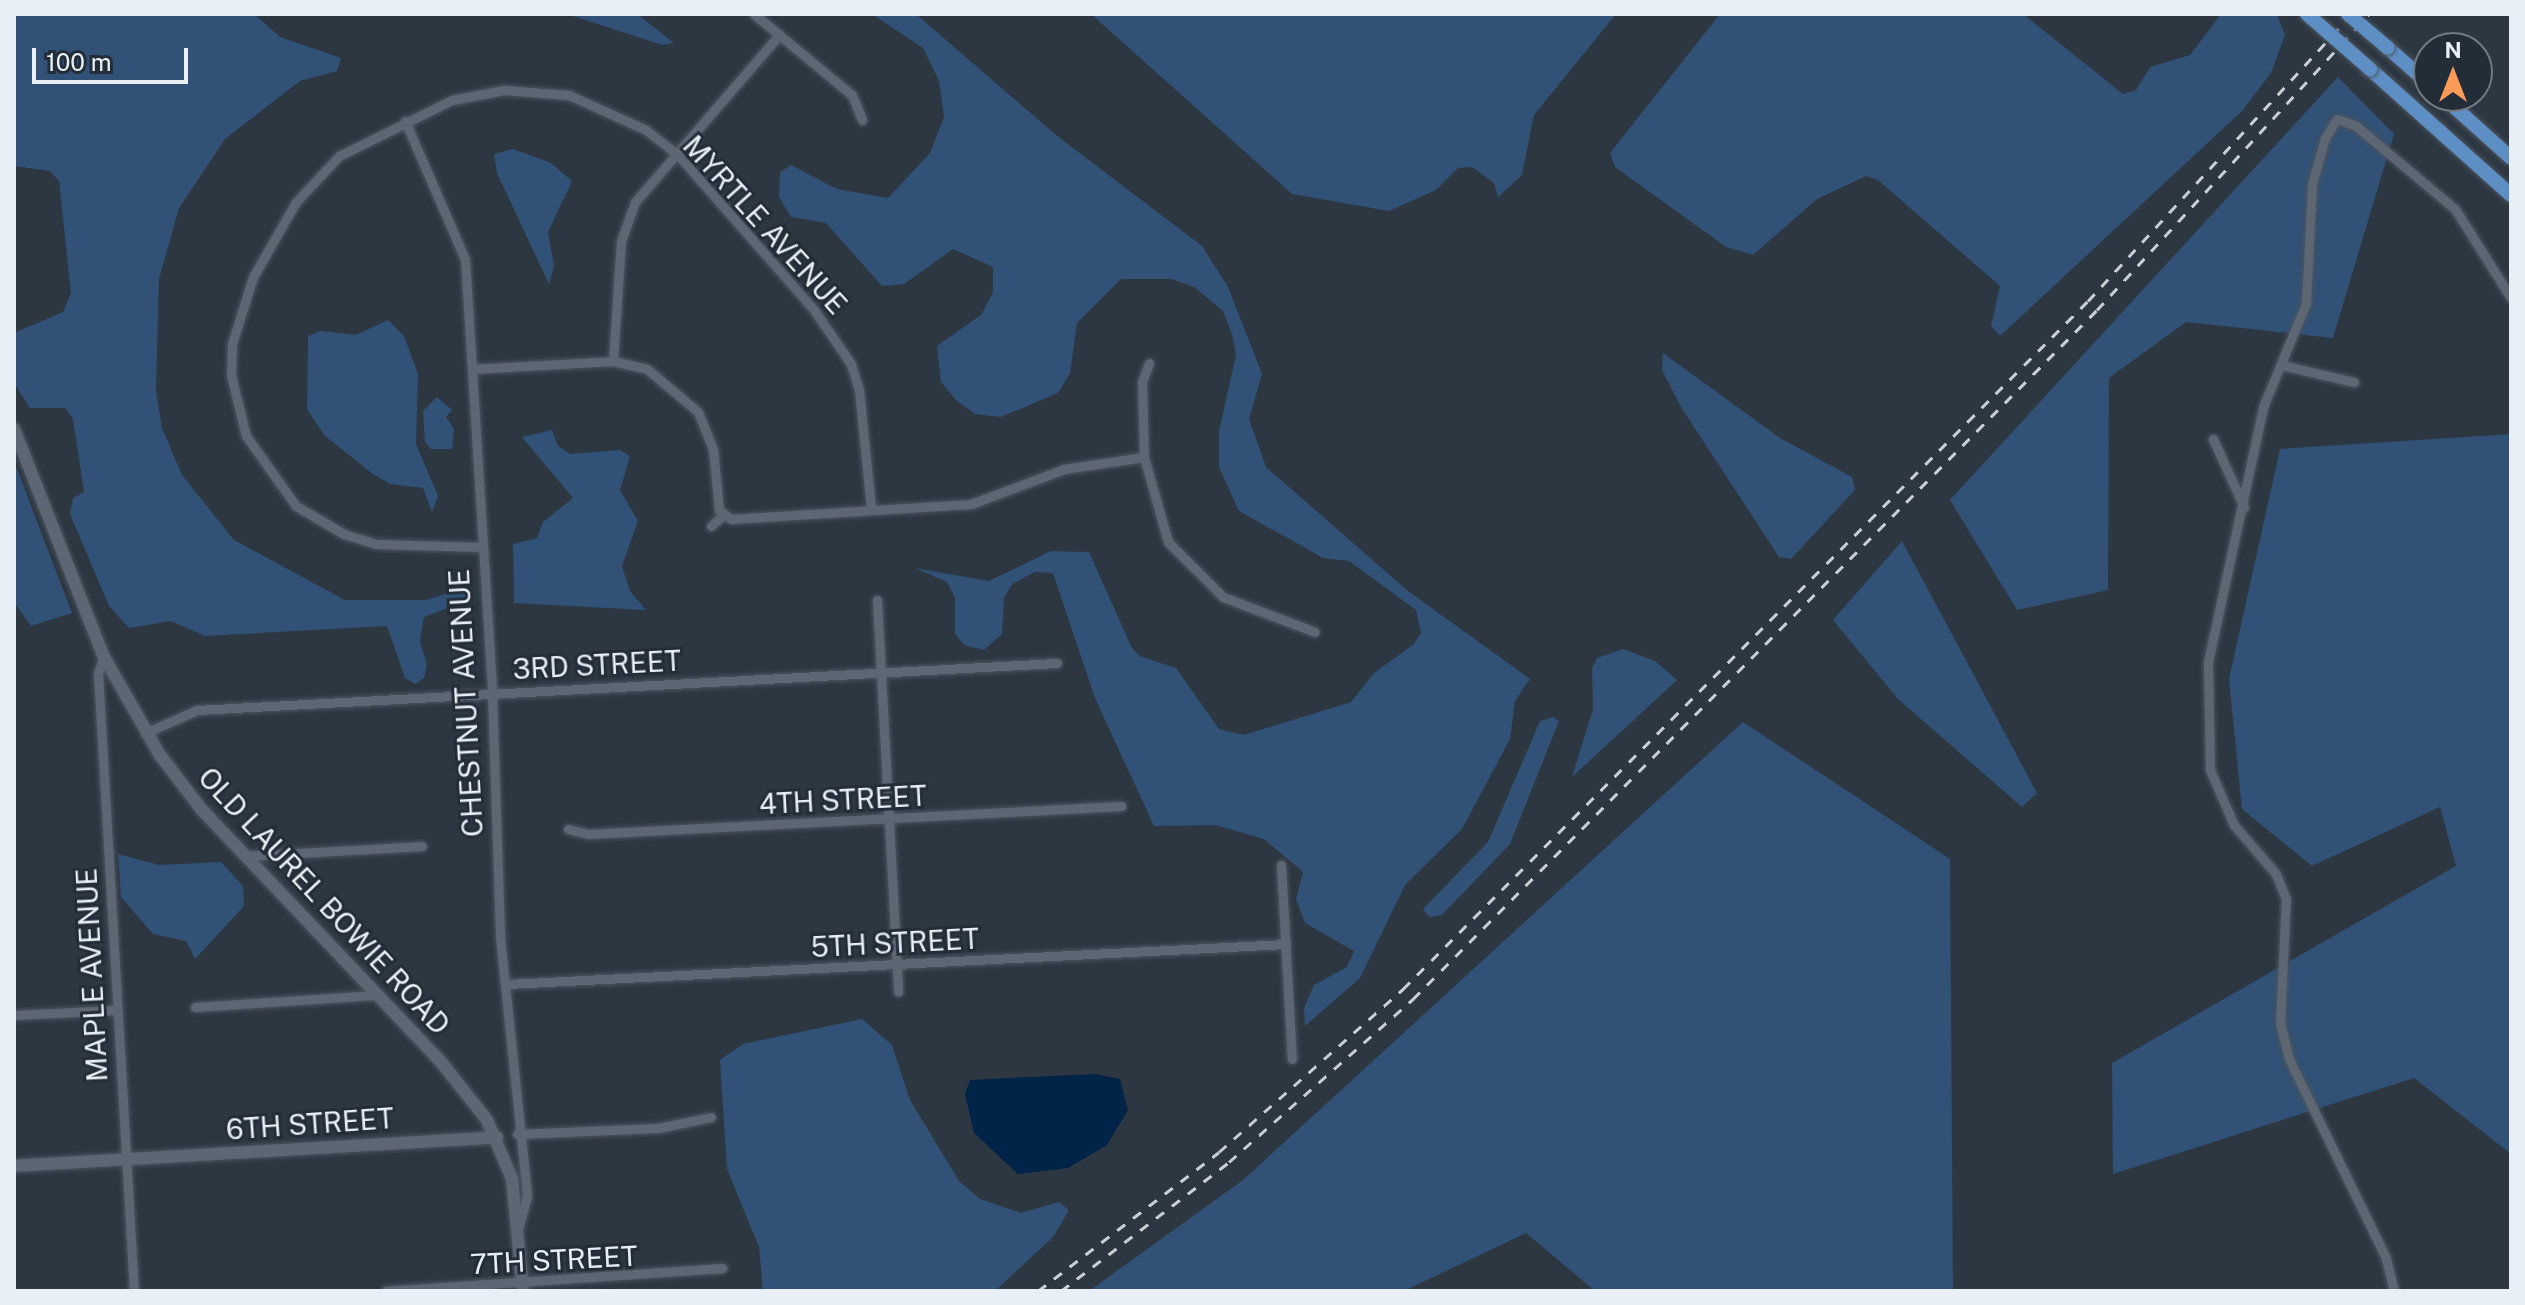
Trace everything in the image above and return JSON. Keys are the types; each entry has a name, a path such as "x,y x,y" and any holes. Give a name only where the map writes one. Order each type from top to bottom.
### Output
{"main road":[{"path":"2307,14 2511,195"},
{"path":"2348,14 2413,70"},
{"path":"2460,112 2511,158"}],"street":[{"path":"754,14 852,95 862,120"},
{"path":"613,361 626,225 650,181 678,155 779,35"},
{"name":"MYRTLE AVENUE","path":"482,547 404,549 318,521 296,506 261,464 237,407 231,375 238,312 296,202 339,156 405,121 473,95 541,90 624,115 678,155 814,310 851,364 865,414 871,509"},
{"path":"2394,1291 2386,1258 2289,1059 2280,1024 2286,899 2276,874 2234,825 2210,770 2208,662 2244,507 2263,407 2306,303 2312,184 2325,138 2337,119 2356,126 2455,209 2511,296"},
{"name":"CHESTNUT AVENUE","path":"405,121 465,259 507,984 517,1134 527,1196 519,1227 522,1288"},
{"path":"472,369 613,361 666,380 698,412 713,449 723,515"},
{"path":"1149,363 1142,382 1144,457 1155,516 1186,567 1223,597 1315,632"},
{"path":"2281,365 2354,382"},
{"name":"OLD LAUREL BOWIE ROAD","path":"14,429 104,657 145,733 245,856 456,1078 497,1137 519,1227"},
{"path":"2213,439 2244,507"},
{"path":"711,526 723,515 971,504 1077,466 1144,457"},
{"path":"877,600 898,991"},
{"name":"MAPLE AVENUE","path":"104,657 98,673 134,1291"},
{"name":"3RD STREET","path":"145,733 197,710 882,670 1057,663"},
{"name":"4TH STREET","path":"568,829 588,834 890,821 1121,806"},
{"path":"245,856 422,846"},
{"path":"1281,865 1292,1059"},
{"name":"5TH STREET","path":"507,984 1286,944"},
{"path":"195,1007 378,995"},
{"path":"14,1015 116,1010"},
{"path":"517,1134 658,1128 711,1117"},
{"name":"6TH STREET","path":"14,1166 497,1137"},
{"name":"7TH STREET","path":"386,1291 522,1288 722,1268"}],"shaded area":[{"path":"14,14 254,14 280,37 341,58 337,71 300,81 225,139 179,208 159,279 156,390 162,428 182,475 234,540 345,600 426,600 465,588 467,601 424,617 420,641 427,665 424,678 415,684 405,678 387,626 205,636 171,621 129,628 109,606 70,514 73,498 84,492 73,419 65,408 30,408 14,383 14,333 63,312 71,293 59,181 50,171 14,166"},
{"path":"567,14 637,14 674,43 662,45"},
{"path":"872,14 916,14 1056,135 1202,246 1228,287 1262,374 1249,419 1266,467 1408,591 1530,679 1515,701 1510,739 1462,829 1405,885 1360,978 1305,1026 1304,1008 1314,985 1347,967 1354,951 1305,923 1296,899 1303,872 1264,839 1215,825 1154,826 1095,698 1053,573 1035,572 1012,584 1004,598 1002,634 984,650 964,645 955,634 955,598 947,582 915,568 989,581 1051,551 1089,552 1131,646 1139,656 1176,668 1219,729 1244,735 1351,702 1374,673 1414,644 1421,633 1416,610 1349,561 1323,558 1239,511 1219,467 1219,431 1236,355 1232,334 1223,311 1194,287 1171,279 1121,279 1077,323 1070,373 1058,393 1001,417 975,414 956,400 941,382 937,346 981,315 993,292 993,267 953,249 904,284 882,286 826,223 791,217 779,197 780,172 791,165 837,189 888,198 930,153 944,117 939,81 923,48"},
{"path":"1091,14 1616,14 1534,115 1522,175 1498,197 1494,183 1472,167 1458,168 1436,190 1389,211 1292,194"},
{"path":"1720,14 2023,14 2123,94 2136,90 2150,67 2190,55 2221,14 2277,14 2285,35 2271,73 2242,111 2000,336 1991,326 2000,286 1878,180 1866,176 1817,199 1753,255 1726,247 1615,167 1610,153"},
{"path":"2338,77 2394,134 2333,338 2186,322 2109,378 2108,590 2017,610 1950,500"},
{"path":"513,149 551,163 572,181 548,232 554,266 549,284 497,173 494,154"},
{"path":"388,320 404,336 418,374 416,444 438,496 432,512 423,488 390,484 373,474 325,436 307,409 308,336 321,331 356,335"},
{"path":"1663,353 1780,438 1852,477 1855,490 1791,559 1779,557 1681,407 1662,370"},
{"path":"437,397 452,410 446,417 454,429 452,449 431,449 425,442 423,411"},
{"path":"552,430 558,446 570,454 620,450 630,456 620,490 638,521 622,566 630,591 646,610 514,603 513,544 537,538 543,522 573,498 522,437"},
{"path":"2511,434 2511,1154 2414,1078 2113,1174 2112,1063 2456,866 2440,807 2312,866 2242,809 2229,679 2280,449"},
{"path":"14,461 72,613 31,626 14,602"},
{"path":"1902,541 2037,793 2022,807 1898,699 1833,620"},
{"path":"1623,649 1655,661 1677,680 1572,777 1593,709 1592,668 1597,658"},
{"path":"1553,717 1559,721 1510,844 1442,915 1429,917 1423,909 1488,842 1540,721"},
{"path":"1743,722 1950,859 1953,1291 1595,1291 1526,1233 1404,1291 1089,1291 1243,1180"},
{"path":"118,854 159,865 221,862 243,886 244,906 195,959 186,941 153,934 121,897"},
{"path":"862,1019 892,1045 910,1100 959,1181 980,1199 1021,1213 1059,1202 1069,1210 1054,1236 995,1291 763,1291 759,1247 727,1169 720,1060 743,1044"},
{"path":"1095,1074 1120,1079 1128,1110 1107,1145 1068,1168 1018,1174 974,1133 965,1094 970,1080"}],"railway":[{"path":"1038,1291 1219,1152 1403,989 2088,301 2352,14"},
{"path":"1061,1291 1229,1162 1413,999 2097,310 2369,14"}]}
